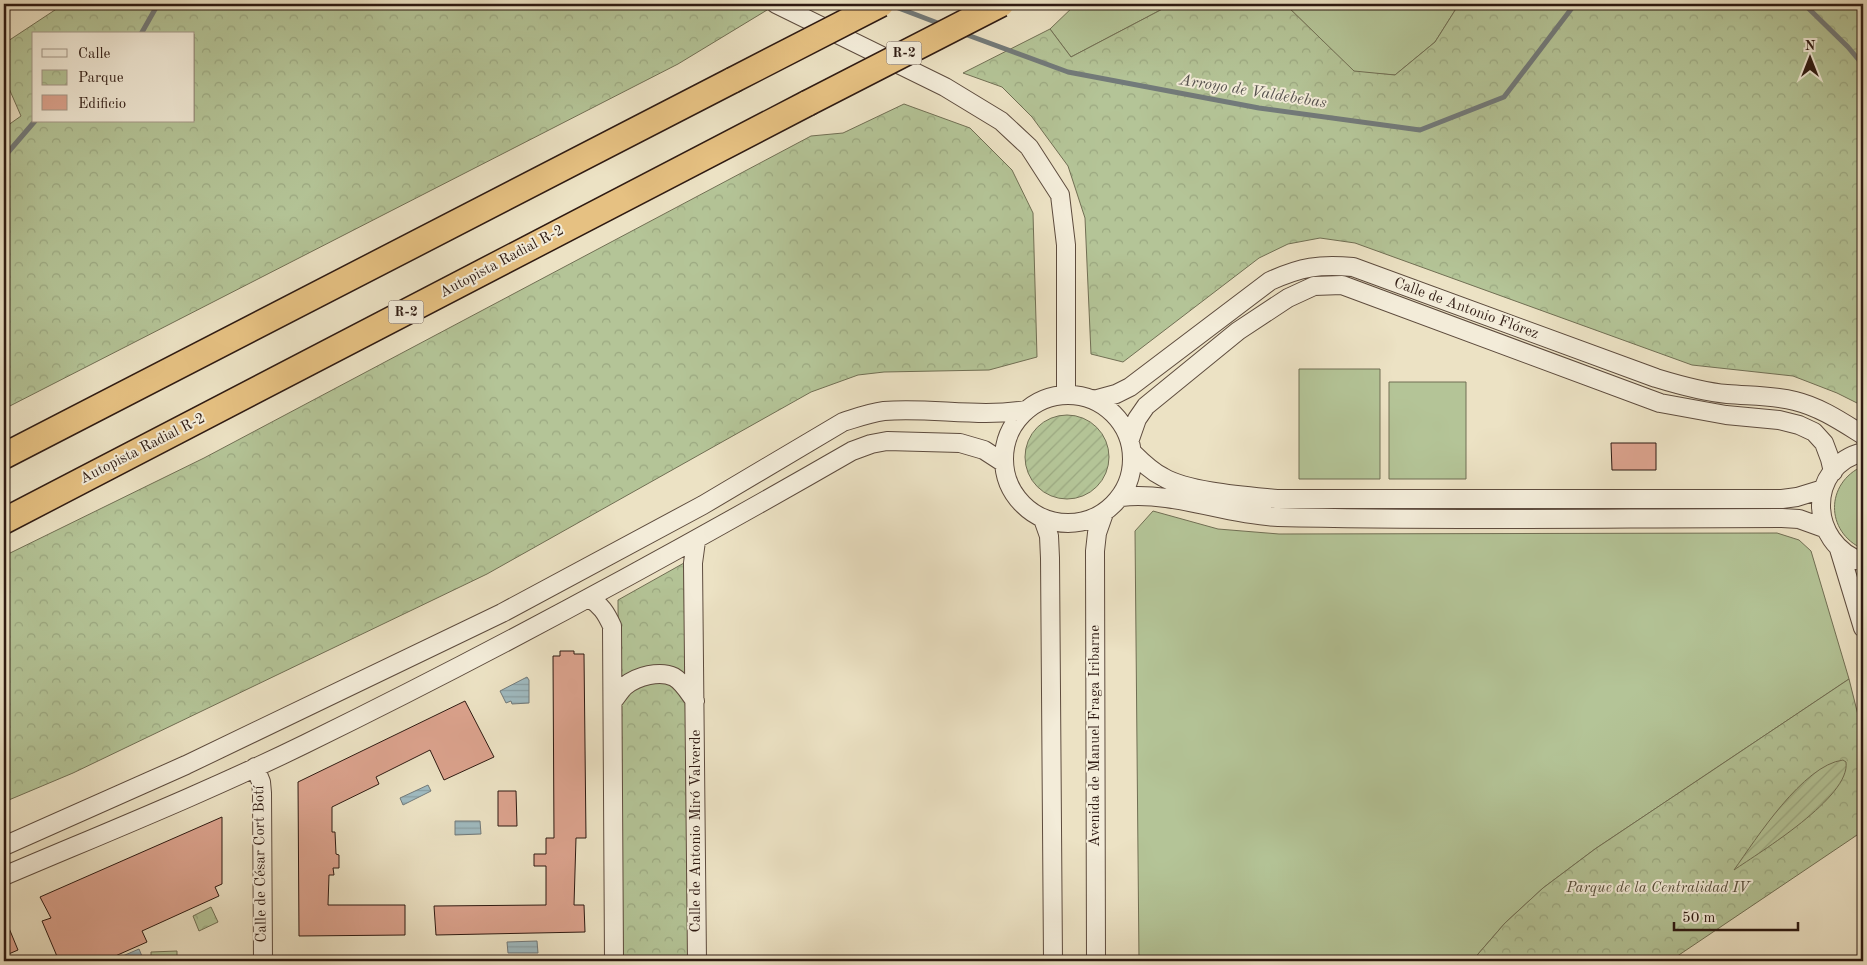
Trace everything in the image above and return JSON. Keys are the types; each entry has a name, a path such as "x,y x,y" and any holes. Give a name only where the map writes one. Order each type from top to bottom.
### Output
{"highway":[{"path":"4,456 882,4"},
{"name":"Autopista Radial R-2","path":"4,521 1000,4"}],"street":[{"path":"776,4 945,88 1001,121 1029,147 1060,196 1066,253 1066,394"},
{"name":"Calle de Antonio Flórez","path":"1094,400 1116,394 1136,383 1270,281 1286,274 1326,265 1353,268 1673,383 1725,394 1766,396 1806,404 1863,435"},
{"name":"Calle de Antonio Flórez","path":"1131,446 1137,419 1146,406 1238,331 1288,298 1314,286 1342,285 1660,403 1726,415 1779,420 1799,425 1814,432 1824,443 1833,472"},
{"path":"1066,394 1094,400 1110,409 1122,422 1131,446 1132,472 1128,485 1121,497 1104,513 1085,521 1064,523 1044,519 1028,509 1015,496 1007,480 1004,462 1005,445 1010,430 1026,410 1038,402 1054,396 1066,394"},
{"path":"4,846 194,761 502,612 704,505 843,422 884,411 995,414 1026,410"},
{"path":"4,876 255,767 323,735 696,541 852,451 871,444 905,440 960,443 984,450 1004,462"},
{"path":"1131,446 1150,469 1164,478 1181,485 1241,496 1276,499 1782,498 1797,497 1823,490"},
{"path":"1863,452 1844,461 1833,472 1823,490 1821,509 1824,528 1830,539 1839,549 1852,558 1863,562"},
{"path":"1121,497 1156,496 1239,513 1275,517 1446,519 1782,518 1799,519 1824,528"},
{"name":"Avenida de Manuel Fraga Iribarne","path":"1096,961 1095,551 1097,533 1104,513"},
{"path":"1044,519 1050,558 1054,961"},
{"name":"Calle de Antonio Miró Valverde","path":"696,541 693,563 697,961"},
{"path":"1839,549 1863,628"},
{"path":"588,598 598,603 606,612 612,626 614,961"},
{"path":"613,701 625,686 644,676 660,674 674,677 684,686 695,701"},
{"name":"Calle de César Cort Botí","path":"255,767 260,776 262,793 263,961"}],"green space":[{"path":"64,4 777,4 678,64 4,409 4,128 21,116 4,77 5,43"},
{"path":"1076,4 1172,4 1071,57 1050,29"},
{"path":"1172,4 1285,4 1354,71 1395,75 1435,42 1459,4 1863,4 1863,406 1837,393 1793,376 1692,365 1355,243 1320,238 1288,244 1259,258 1123,362 1091,354 1085,218 1068,166 1032,117 1002,87 963,73 1050,29 1071,57"},
{"path":"1285,4 1459,4 1435,42 1395,75 1354,72"},
{"path":"904,104 970,128 1012,170 1033,213 1037,357 989,370 884,372 858,375 811,392 487,574 73,773 4,802 4,556 204,458 811,136 843,133"},
{"path":"1299,369 1380,369 1380,479 1299,479"},
{"path":"1389,382 1466,382 1466,479 1389,479"},
{"path":"1067,415 1083,418 1097,427 1106,441 1109,457 1106,473 1097,487 1083,496 1067,499 1051,496 1037,487 1028,473 1025,457 1028,441 1037,427 1051,418"},
{"path":"1863,466 1863,549 1851,541 1842,531 1836,520 1834,508 1836,495 1842,484 1851,474"},
{"path":"1153,511 1218,529 1279,534 1777,533 1799,540 1811,551 1849,679 1595,849 1543,888 1505,923 1472,961 1139,961 1135,531"},
{"path":"684,563 688,961 620,961 618,600"},
{"name":"Parque de la Centralidad IV","path":"1849,679 1863,735 1863,831 1670,961 1472,961 1505,923 1543,888 1595,849"},
{"path":"1843,760 1846,762 1844,776 1820,807 1782,837 1734,870 1782,805 1797,789 1812,775 1828,765"},
{"path":"211,907 218,922 199,931 193,916"},
{"path":"177,951 177,961 151,961 151,952"}],"water":[{"path":"527,677 529,680 529,703 512,704 511,701 506,703 500,691"},
{"path":"428,785 431,791 403,805 400,798"},
{"path":"455,821 480,821 481,834 455,835"},
{"path":"537,941 538,953 508,953 507,942"},
{"path":"139,949 144,961 111,961"}],"building":[{"path":"1611,443 1656,443 1656,470 1612,470"},
{"path":"560,651 574,651 574,654 584,654 586,838 576,838 574,905 584,905 585,932 436,935 434,906 546,905 546,866 534,866 534,854 546,854 546,838 554,838 553,656 560,656"},
{"path":"465,701 494,757 444,780 430,750 376,777 379,784 332,807 332,832 335,832 339,868 333,868 334,875 329,875 328,905 405,905 405,935 299,936 298,782"},
{"path":"498,791 516,791 517,826 498,826"},
{"path":"222,817 222,884 215,887 219,896 142,931 147,942 104,961 82,961 80,957 71,961 59,961 42,921 51,918 40,897"},
{"path":"4,916 18,950 4,956"}],"waterway":[{"name":"Arroyo de Valdebebas","path":"142,32 158,4"},
{"name":"Arroyo de Valdebebas","path":"888,4 943,25"},
{"name":"Arroyo de Valdebebas","path":"962,33 1068,72 1259,108 1420,130 1504,97 1575,4"},
{"name":"Arroyo de Valdebebas","path":"1804,4 1848,47 1863,65"},
{"name":"Arroyo de Valdebebas","path":"4,157 34,122"}]}
